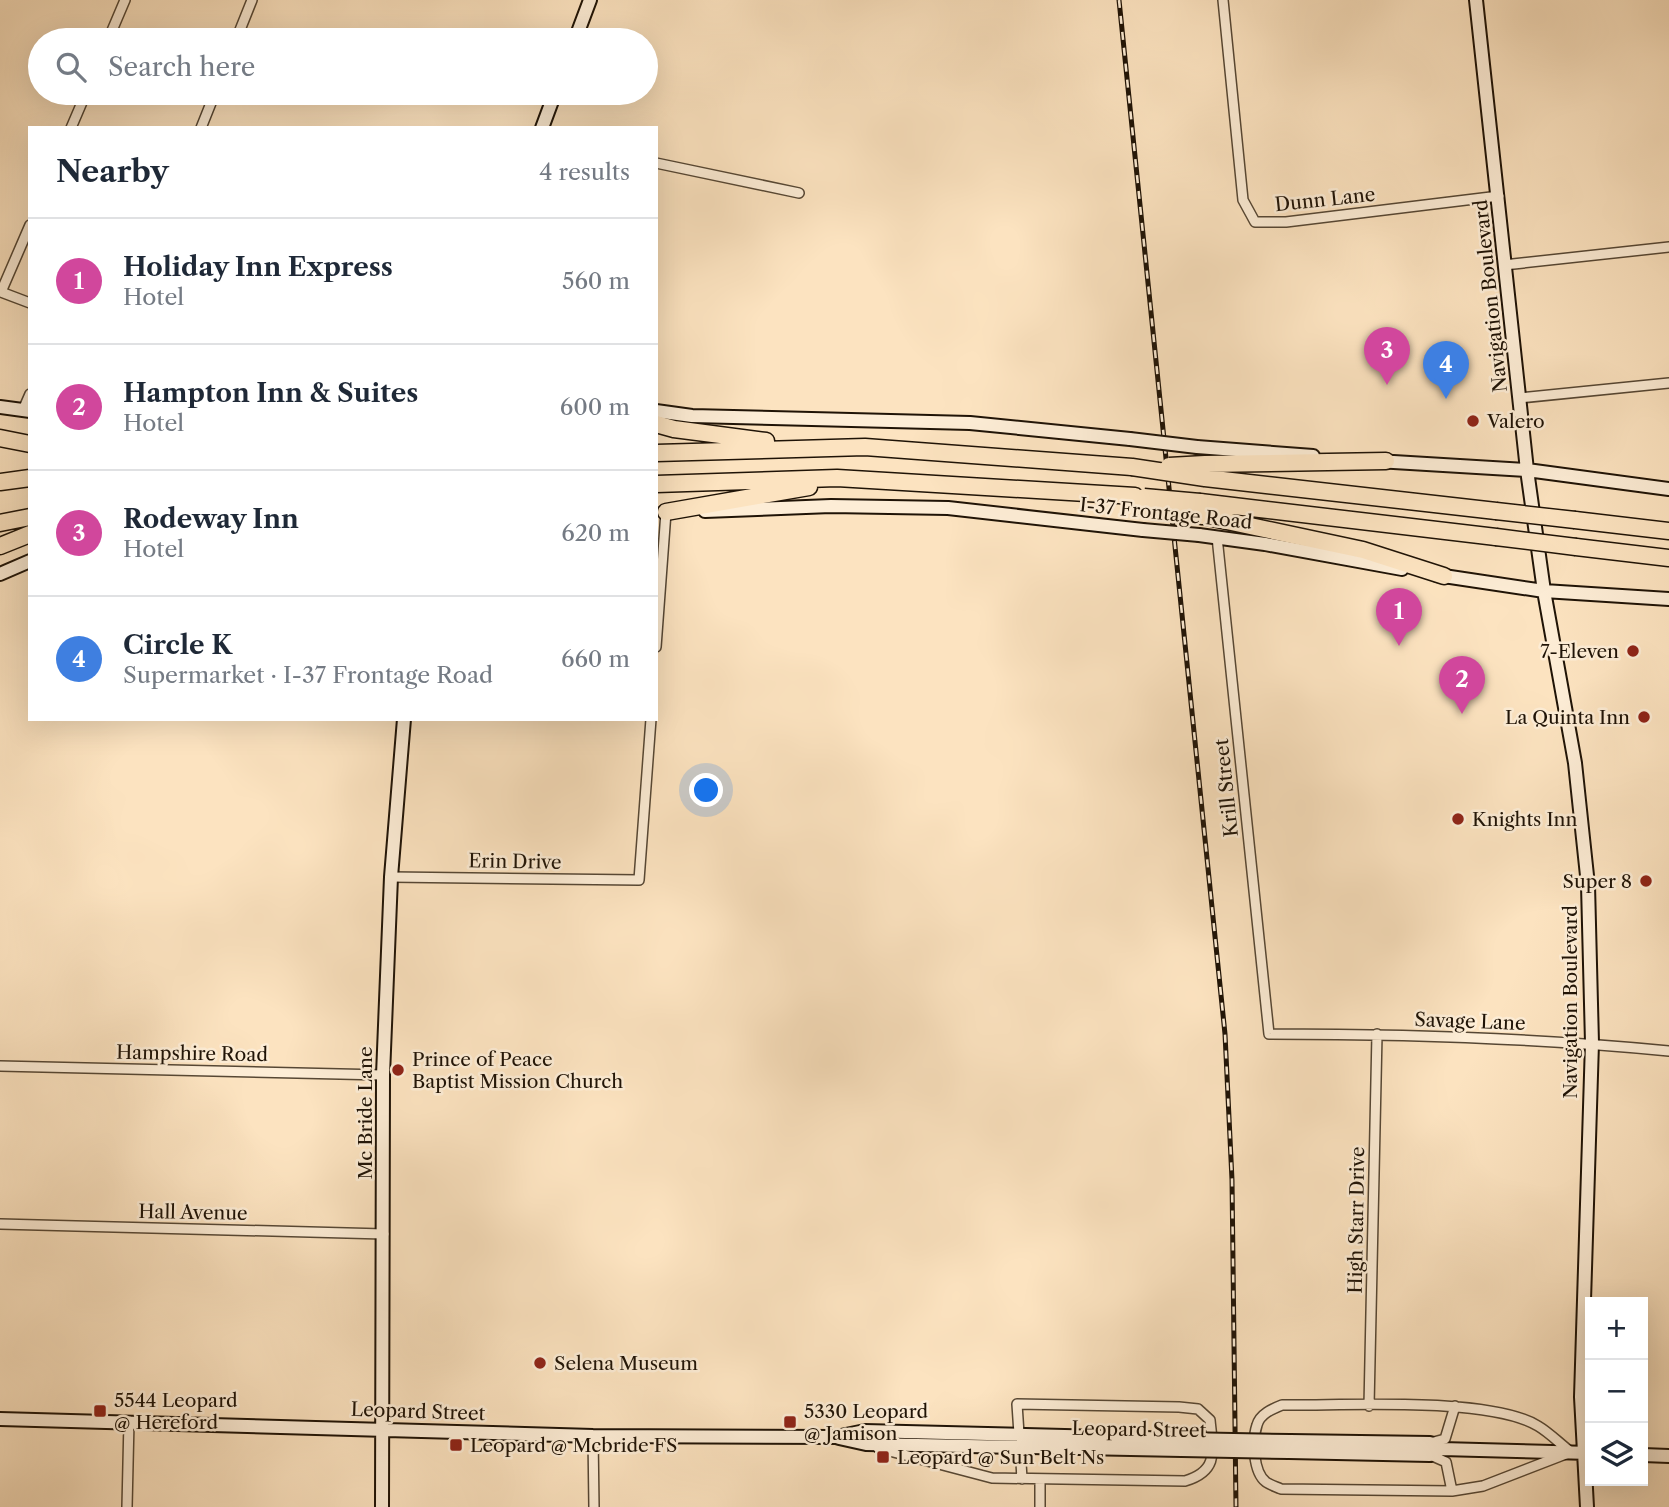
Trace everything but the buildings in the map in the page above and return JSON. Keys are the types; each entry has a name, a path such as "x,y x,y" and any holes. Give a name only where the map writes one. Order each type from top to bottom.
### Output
{"highway":[{"path":"658,425 810,447"},
{"path":"0,438 28,444"},
{"path":"658,453 865,447 1205,471 1496,511 1669,531"},
{"path":"1205,471 1387,461"},
{"path":"0,482 28,478"},
{"path":"658,484 837,478 1062,490 1202,509 1496,537 1669,558"},
{"path":"661,513 806,487 949,483"},
{"path":"1202,509 1363,550 1444,576"},
{"path":"0,523 28,517"},
{"path":"0,546 28,535"}],"main road":[{"path":"580,28 590,0"},
{"name":"Navigation Boulevard","path":"1476,0 1527,470 1544,591 1563,688 1589,902 1592,1043 1581,1386 1582,1453 1587,1507"},
{"path":"543,126 551,105"},
{"path":"0,407 27,411"},
{"path":"658,411 692,416 970,423 1197,447 1527,470 1669,489"},
{"name":"I-37 Frontage Road","path":"661,513 831,506 948,508 1217,537 1544,591 1669,599"},
{"path":"0,574 28,562"},
{"name":"Mc Bride Lane","path":"382,1507 383,1075 391,877 404,721"},
{"name":"Leopard Street","path":"0,1419 593,1436 835,1437 865,1431 1020,1440 1582,1453"},
{"name":"Leopard Street","path":"835,1437 866,1444 1020,1440"},
{"path":"1648,1455 1669,1456"}],"street":[{"path":"113,28 125,0"},
{"path":"241,28 252,0"},
{"name":"Dunn Lane","path":"1223,0 1243,200 1255,222 1286,222 1499,197"},
{"path":"72,126 81,105"},
{"path":"202,126 210,105"},
{"path":"658,163 799,192"},
{"path":"28,230 1,292 28,302"},
{"path":"1504,265 1669,247"},
{"path":"1520,398 1669,383"},
{"path":"658,593 661,513"},
{"name":"Krill Street","path":"1217,537 1269,1034"},
{"name":"Erin Drive","path":"391,877 639,880 651,721"},
{"name":"Savage Lane","path":"1269,1034 1377,1034 1592,1043 1669,1051"},
{"name":"High Starr Drive","path":"1370,1406 1377,1034"},
{"name":"Hampshire Road","path":"0,1066 383,1075"},
{"name":"Hall Avenue","path":"0,1224 384,1234"},
{"path":"866,1444 962,1472 1022,1479 1185,1481 1202,1476 1209,1467 1212,1444 1210,1420 1198,1409 1179,1407 1017,1404 1022,1479"},
{"path":"1282,1405 1455,1406 1489,1411 1536,1424 1582,1453 1482,1486 1452,1491 1281,1489 1265,1482 1256,1468 1257,1423 1267,1411 1282,1405"},
{"path":"1452,1491 1446,1462 1434,1449 1445,1439 1455,1406"},
{"path":"127,1507 129,1421"},
{"path":"593,1436 594,1507"},
{"path":"1040,1480 1040,1507"}],"railway":[{"path":"1119,0 1225,1034 1232,1180 1236,1507"}],"place":[{"name":"Rodeway Inn","path":"1387,385"},
{"name":"Circle K","path":"1446,399"},
{"name":"Valero","path":"1473,421"},
{"name":"Holiday Inn Express","path":"1399,646"},
{"name":"7-Eleven","path":"1633,651"},
{"name":"Hampton Inn & Suites","path":"1462,714"},
{"name":"La Quinta Inn","path":"1644,717"},
{"name":"Knights Inn","path":"1458,819"},
{"name":"Super 8","path":"1646,881"},
{"name":"Prince of Peace Baptist Mission Church","path":"398,1070"},
{"name":"Selena Museum","path":"540,1363"},
{"name":"5544 Leopard @ Hereford","path":"100,1411"},
{"name":"5330 Leopard @ Jamison","path":"790,1422"},
{"name":"Leopard @ Mcbride FS","path":"456,1445"},
{"name":"Leopard @ Sun Belt Ns","path":"883,1457"}]}
